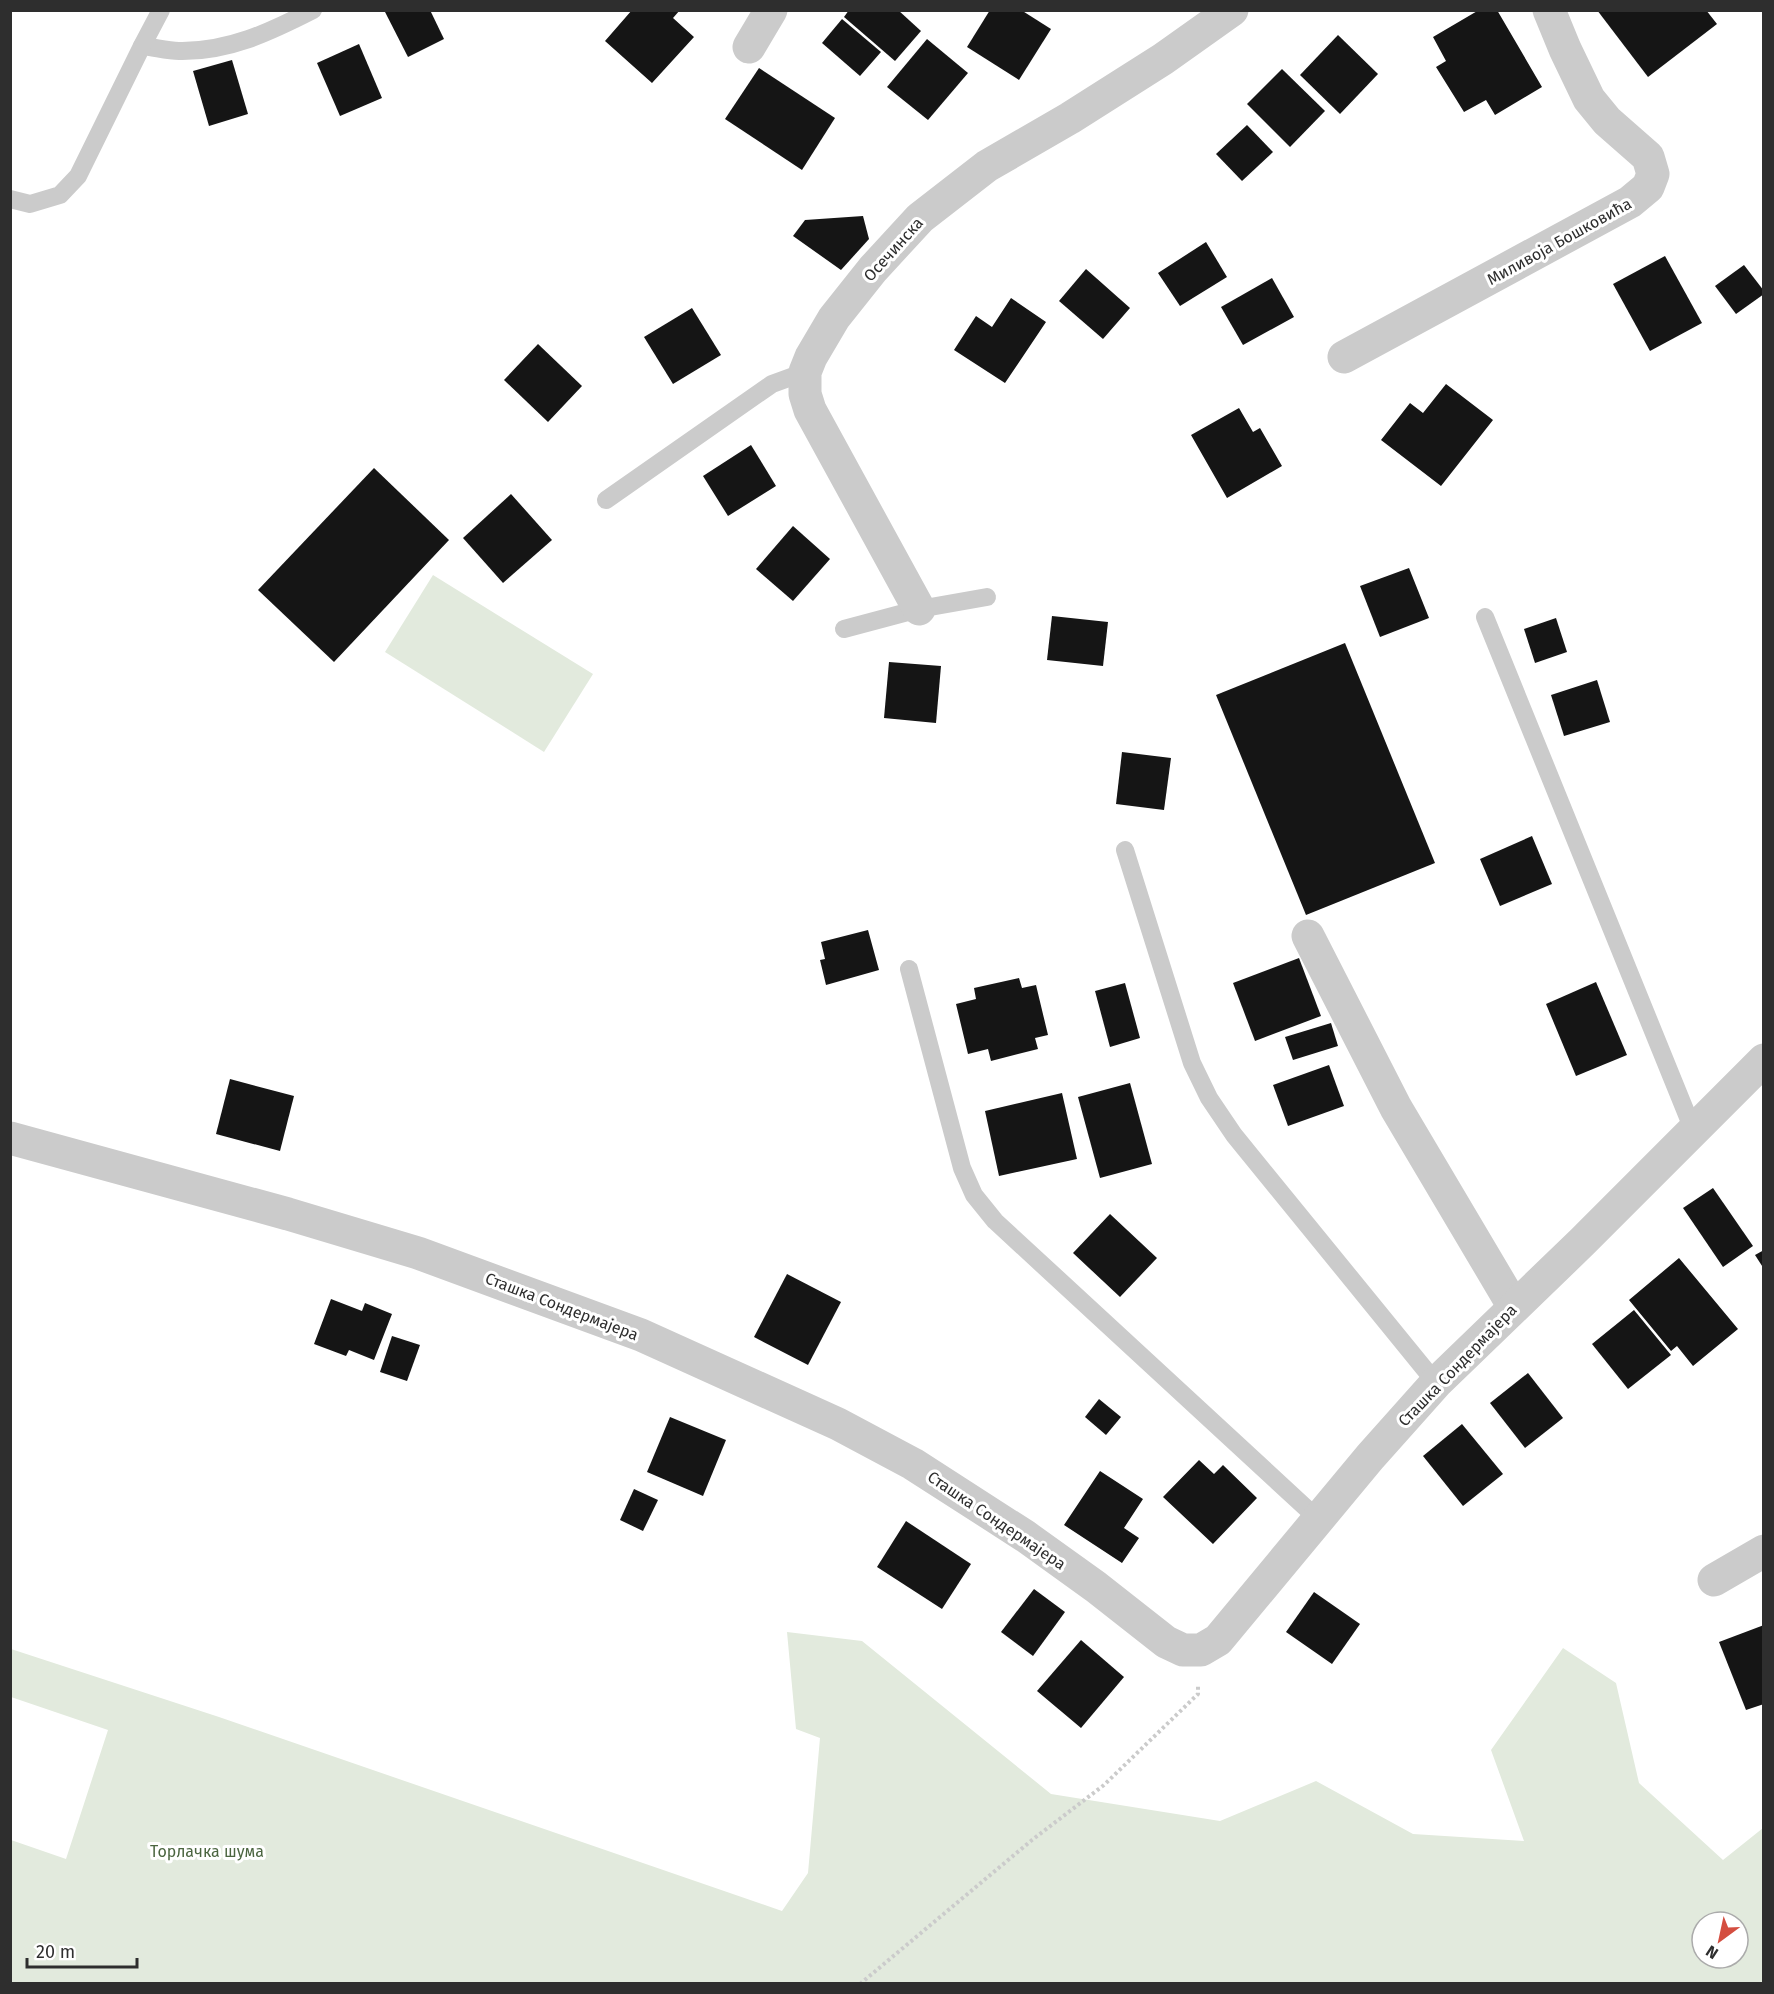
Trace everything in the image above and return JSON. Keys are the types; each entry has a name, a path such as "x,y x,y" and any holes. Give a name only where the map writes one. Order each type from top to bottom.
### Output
{"street":[{"path":"749,47 771,10"},
{"name":"Осечинска","path":"805,372 811,357 834,318 873,269 920,218 987,166 1070,118 1163,59 1232,10"},
{"name":"Миливоја Бошковића","path":"1344,357 1630,202 1648,187 1653,174 1647,158 1602,116 1589,99 1549,10"},
{"path":"805,372 805,393 810,410 919,609"},
{"path":"1308,936 1396,1108 1514,1307"},
{"name":"Сташка Сондермајера","path":"10,1138 288,1214 418,1253 641,1335 838,1424 913,1464 1025,1536 1096,1587 1166,1642 1183,1650 1201,1650 1218,1640 1318,1519 1436,1383 1694,1132 1764,1060"},
{"path":"1714,1580 1764,1551"}],"lane":[{"path":"10,199 30,204 60,195 78,176 161,10"},
{"path":"142,46 178,51 214,49 241,43 271,32 313,10"},
{"path":"606,500 772,384 805,372"},
{"path":"844,629 919,609 987,597"},
{"path":"1485,617 1694,1132"},
{"path":"1125,850 1192,1063 1209,1098 1242,1144 1436,1383"},
{"path":"909,969 962,1168 974,1195 995,1221 1318,1519"}],"path":[{"path":"860,1983 1032,1840 1104,1785 1198,1694 1201,1650"}],"green space":[{"path":"433,575 593,674 544,752 385,652"},
{"name":"Торлачка шума","path":"787,1632 862,1641 1051,1794 1220,1821 1316,1781 1413,1834 1524,1841 1491,1750 1563,1648 1616,1683 1639,1783 1723,1860 1763,1828 1763,1983 11,1983 11,1840 66,1859 108,1730 11,1697 11,1649 219,1717 782,1911 808,1873 820,1738 796,1729"}],"building":[{"path":"384,10 430,10 444,39 408,57"},
{"path":"632,10 680,10 673,18 694,37 652,83 605,41"},
{"path":"849,10 898,10 921,31 895,61 844,17"},
{"path":"990,10 1021,10 1051,29 1019,80 967,47"},
{"path":"1479,10 1497,10 1542,87 1495,115 1486,100 1464,112 1436,67 1446,61 1433,37"},
{"path":"1597,10 1706,10 1717,24 1648,77"},
{"path":"842,19 881,52 860,76 822,43"},
{"path":"1338,35 1378,74 1340,114 1300,75"},
{"path":"927,39 968,73 928,120 887,87"},
{"path":"359,44 382,98 340,116 317,63"},
{"path":"232,60 248,114 209,126 193,71"},
{"path":"759,68 835,118 802,170 725,119"},
{"path":"1282,69 1325,111 1290,147 1247,104"},
{"path":"1247,125 1273,152 1242,181 1216,154"},
{"path":"863,216 869,239 841,270 793,236 805,220"},
{"path":"1206,242 1227,277 1180,306 1158,273"},
{"path":"1665,256 1702,323 1650,351 1613,284"},
{"path":"1744,265 1764,294 1736,314 1715,286"},
{"path":"1086,269 1130,308 1103,339 1059,301"},
{"path":"1272,278 1294,317 1243,345 1221,307"},
{"path":"1011,298 1046,322 1005,383 954,350 976,316 992,327"},
{"path":"692,308 721,355 673,384 644,337"},
{"path":"538,344 582,386 548,422 504,380"},
{"path":"1446,384 1493,420 1441,486 1381,440 1410,403 1423,413"},
{"path":"1239,408 1253,432 1260,428 1282,466 1227,498 1191,435"},
{"path":"751,445 776,486 728,516 703,476"},
{"path":"374,468 449,540 334,662 258,590"},
{"path":"511,494 552,540 503,583 463,538"},
{"path":"793,526 830,559 793,601 756,569"},
{"path":"1409,568 1429,618 1380,637 1360,586"},
{"path":"1052,616 1108,622 1103,666 1047,660"},
{"path":"1556,618 1567,652 1535,663 1524,629"},
{"path":"1345,643 1435,863 1306,915 1216,695"},
{"path":"889,662 941,666 936,723 884,718"},
{"path":"1597,680 1610,722 1564,736 1551,695"},
{"path":"1122,752 1171,758 1164,810 1116,804"},
{"path":"1532,836 1552,884 1500,906 1480,859"},
{"path":"868,930 879,970 826,985 820,960 825,959 821,942"},
{"path":"1299,958 1321,1016 1255,1041 1233,983"},
{"path":"1019,978 1022,988 1036,985 1048,1035 1035,1038 1038,1049 991,1061 988,1049 968,1054 956,1004 976,999 974,988"},
{"path":"1596,982 1627,1055 1576,1076 1546,1004"},
{"path":"1125,983 1140,1038 1110,1047 1095,991"},
{"path":"1331,1023 1338,1046 1293,1060 1285,1037"},
{"path":"1329,1065 1344,1106 1288,1126 1273,1085"},
{"path":"230,1079 294,1096 280,1151 216,1134"},
{"path":"1130,1083 1152,1164 1100,1178 1078,1097"},
{"path":"1062,1093 1077,1159 999,1176 985,1111"},
{"path":"1713,1188 1753,1246 1723,1267 1683,1208"},
{"path":"1110,1214 1157,1258 1120,1297 1073,1253"},
{"path":"1764,1250 1764,1269 1755,1255"},
{"path":"1679,1258 1738,1329 1693,1366 1677,1346 1671,1351 1629,1300"},
{"path":"787,1274 841,1302 808,1365 754,1337"},
{"path":"331,1299 362,1311 365,1303 392,1314 374,1360 349,1350 346,1356 314,1344"},
{"path":"1634,1310 1671,1355 1628,1389 1592,1344"},
{"path":"392,1336 420,1345 407,1381 380,1372"},
{"path":"1528,1373 1563,1418 1525,1448 1490,1403"},
{"path":"1099,1399 1121,1417 1106,1435 1085,1417"},
{"path":"670,1417 726,1440 703,1496 647,1472"},
{"path":"1462,1424 1503,1474 1463,1506 1423,1456"},
{"path":"1199,1460 1214,1474 1223,1465 1257,1498 1213,1544 1163,1497"},
{"path":"1100,1471 1143,1499 1124,1528 1139,1538 1122,1563 1064,1525"},
{"path":"634,1489 658,1500 643,1531 620,1520"},
{"path":"906,1521 971,1564 942,1609 877,1567"},
{"path":"1034,1589 1065,1612 1033,1656 1001,1632"},
{"path":"1314,1592 1360,1624 1332,1664 1286,1632"},
{"path":"1764,1625 1764,1704 1746,1710 1719,1642"},
{"path":"1081,1640 1124,1677 1081,1728 1037,1691"}]}
